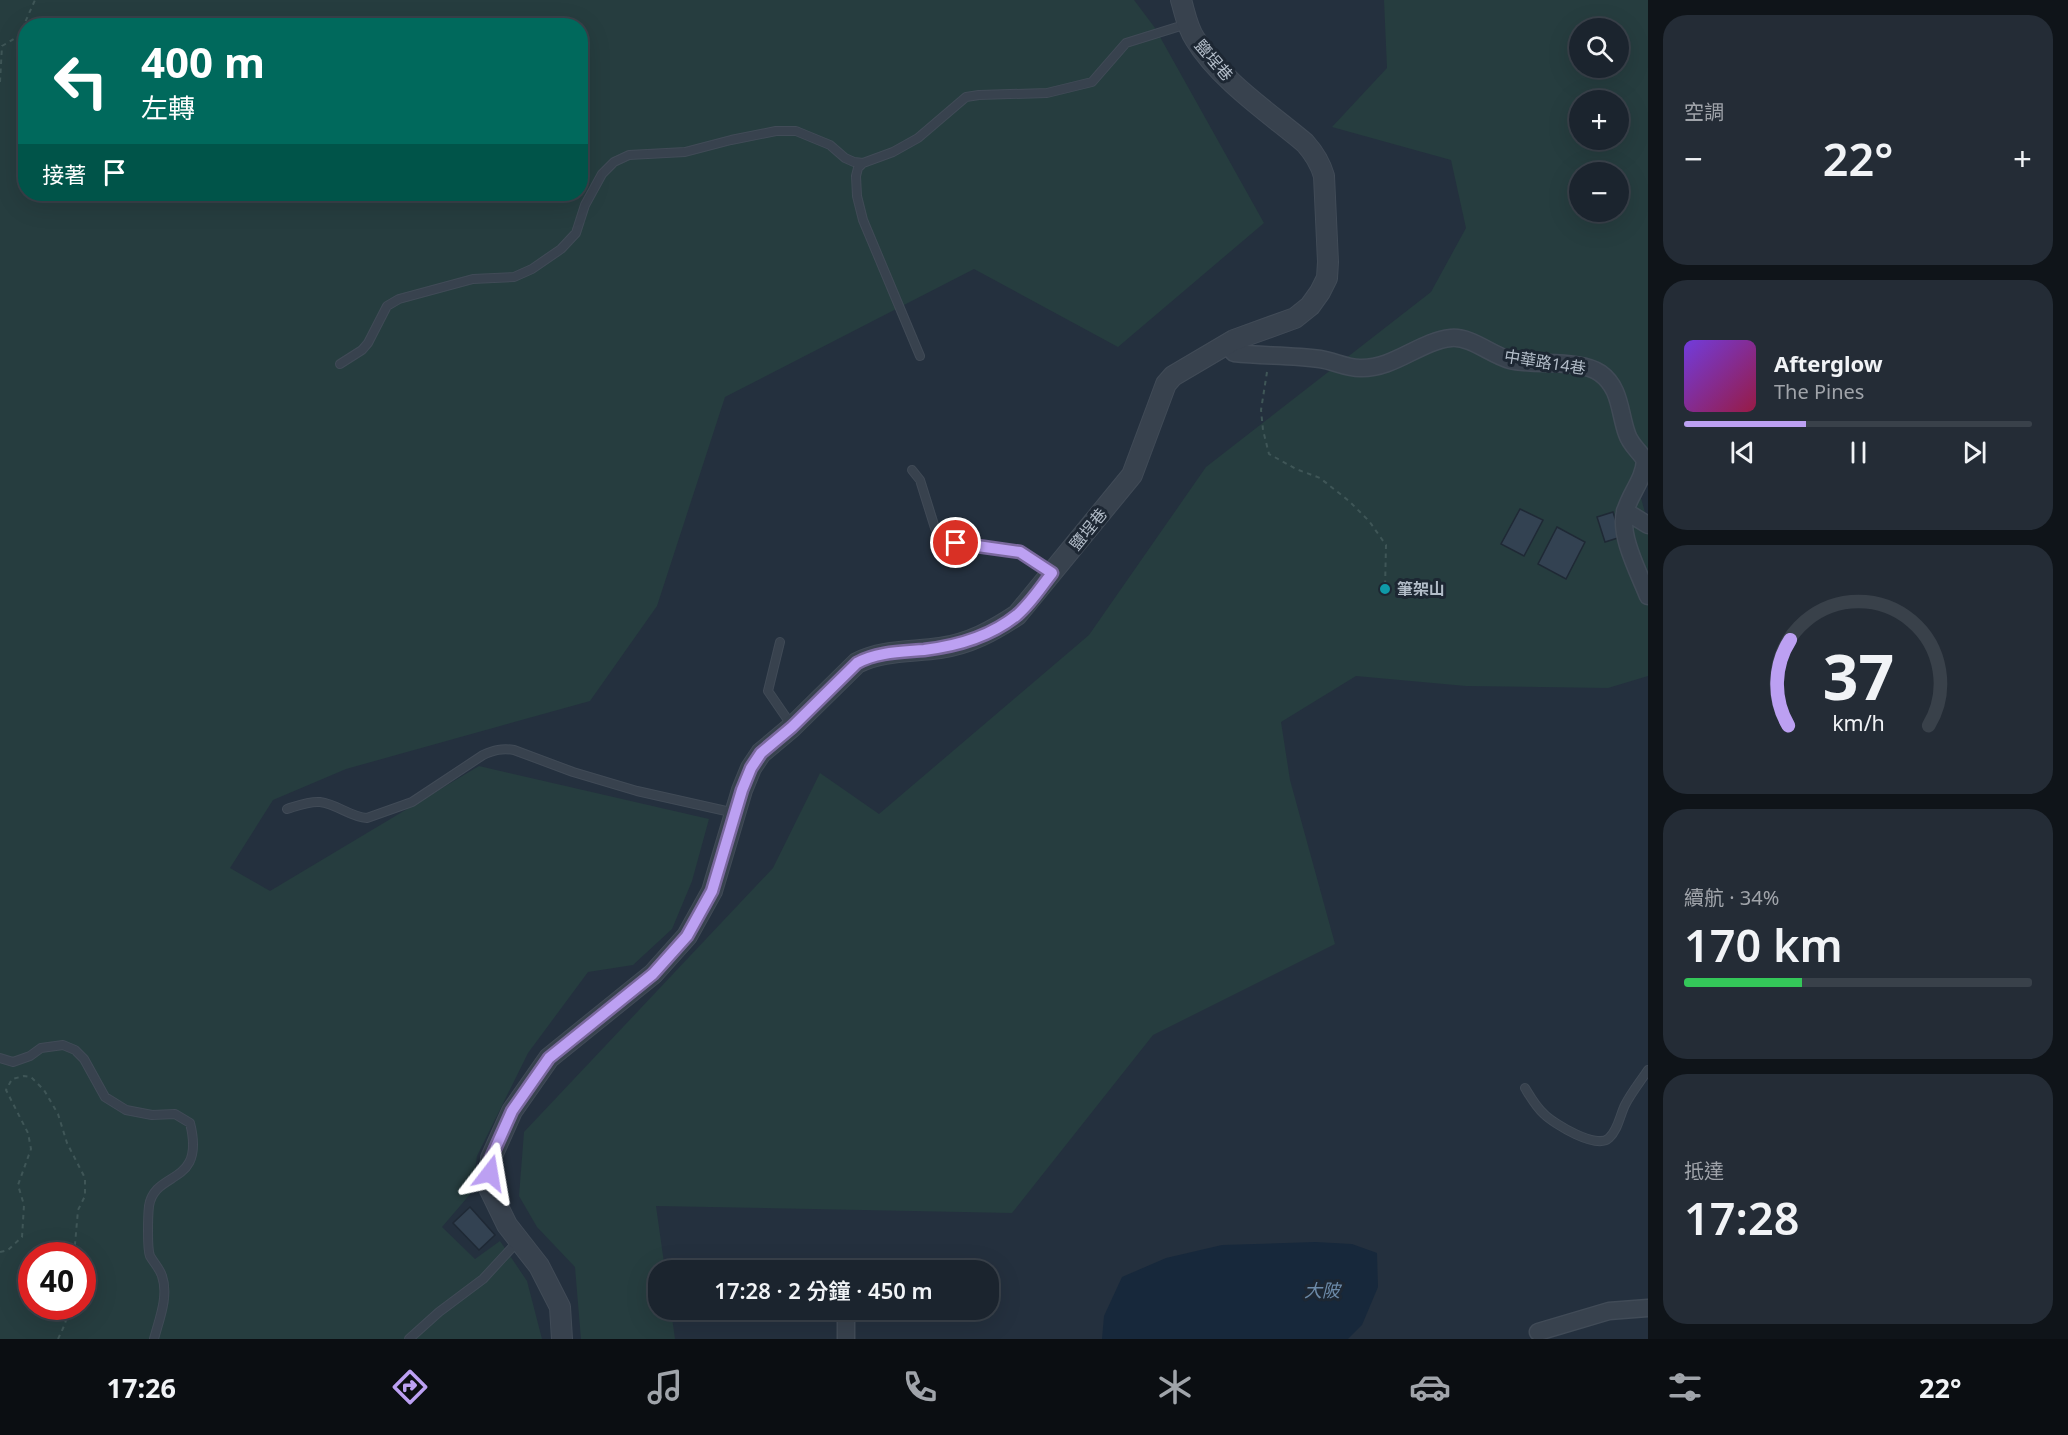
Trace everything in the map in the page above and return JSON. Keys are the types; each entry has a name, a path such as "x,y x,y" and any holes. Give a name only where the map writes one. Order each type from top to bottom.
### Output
{"street":[{"name":"鹽埕巷","path":"562,1339 560,1306 539,1266 507,1225 489,1188 491,1158 512,1111 549,1058 653,974 687,936 712,891 751,768 761,753 792,727 857,663 869,657 964,643 979,638 1017,615 1132,475 1166,384 1173,376 1234,340 1295,318 1310,306 1320,292 1326,278 1328,262 1324,176 1321,165 1310,148 1222,73 1208,58 1193,37 1181,0"},
{"name":"中華路14巷","path":"1234,340 1230,348 1234,353 1322,359 1347,367 1374,367 1438,341 1457,338 1511,361 1582,366 1598,371 1616,392 1626,433 1645,460 1642,478 1625,512"},
{"path":"1648,525 1625,512 1626,536 1648,596"},
{"path":"1538,1332 1609,1311 1648,1308"},
{"path":"846,1320 846,1339"}],"lane":[{"name":"鹽埕巷","path":"863,163 893,152 918,138 966,97 1047,93 1092,82 1126,43 1188,24"},
{"path":"588,200 602,174 614,162 629,155 686,152 776,131 796,131 830,145 845,158 863,163"},
{"path":"863,163 858,168 856,176 857,196 863,220 920,356"},
{"path":"340,364 362,350 368,343 387,306 393,302 473,279 514,278 532,269 561,249 576,233 587,201"},
{"path":"912,470 920,480 934,528 956,543 1020,552 1052,573"},
{"path":"780,642 768,691 792,727"},
{"path":"287,809 310,802 321,802 367,818 412,802 483,755 496,749 504,749 514,750 573,772 637,791 736,813"},
{"path":"0,1058 13,1062 30,1056 41,1048 63,1045 75,1050 84,1059 105,1097 126,1110 152,1114 176,1114 190,1123 194,1150 189,1165 155,1192 149,1204 149,1253 162,1275 164,1292 161,1314 153,1339"},
{"path":"1525,1088 1534,1104 1545,1116 1577,1135 1595,1142 1604,1142 1610,1138 1625,1104 1648,1070"},
{"path":"409,1339 439,1312 483,1279 519,1240"}],"path":[{"path":"27,18 35,0"},
{"path":"0,82 2,46 18,37"},
{"path":"1271,356 1261,410 1269,454 1296,469 1320,477 1369,521 1386,545 1385,589"},
{"path":"0,1252 8,1250 22,1237 24,1205 18,1185 31,1149 28,1133 6,1090 12,1079 24,1076 31,1077 49,1098 58,1114 67,1143 85,1178 85,1196 78,1210 75,1242"},
{"path":"58,1339 66,1320"}],"green space":[{"path":"0,0 1134,0 1155,28 1264,223 1118,347 974,269 725,397 657,606 590,701 346,769 273,800 230,868 270,891 479,766 709,819 692,881 672,929 633,965 588,972 528,1053 477,1156 472,1192 442,1227 475,1259 500,1241 527,1281 542,1339 0,1339"},
{"path":"1384,0 1648,0 1648,453 1635,477 1648,523 1648,676 1608,688 1466,686 1356,676 1281,722 1290,780 1335,944 1153,1035 1012,1213 656,1206 664,1260 648,1260 648,1320 672,1320 675,1339 581,1339 575,1267 537,1227 519,1196 524,1132 773,868 820,773 879,814 1089,635 1206,467 1431,292 1466,228 1451,160 1332,127 1387,68"}],"water":[{"name":"大陂","path":"1315,1242 1352,1244 1377,1253 1378,1287 1362,1325 1348,1339 1102,1339 1104,1316 1122,1277 1166,1258 1222,1245"}],"building":[{"path":"1520,509 1543,520 1524,556 1501,544"},
{"path":"1613,512 1621,537 1605,542 1597,517"},
{"path":"1557,527 1585,542 1566,579 1538,564"},
{"path":"470,1207 495,1235 479,1250 453,1223"}],"place":[{"name":"筆架山","path":"1385,589"}],"route":[{"path":"490,1173 491,1158 512,1111 549,1058 653,974 687,936 712,891 742,790 751,768 761,753 792,727 857,663 869,657 942,648 979,638 1017,615 1052,573 1020,552 956,543"}]}
